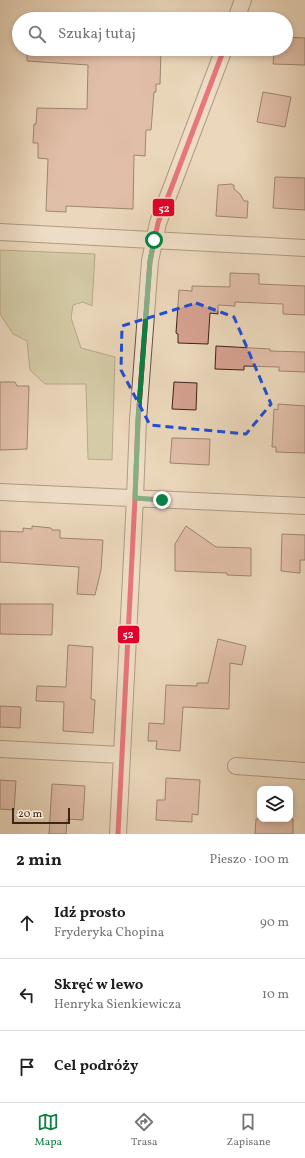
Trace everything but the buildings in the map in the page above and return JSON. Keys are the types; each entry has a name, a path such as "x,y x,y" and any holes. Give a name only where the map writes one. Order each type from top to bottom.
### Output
{"street":[{"path":"239,12 243,0"},
{"path":"118,834 138,420 150,261 158,223 221,56"},
{"path":"0,232 305,248"},
{"path":"0,492 305,506"},
{"path":"0,749 122,755"},
{"path":"236,766 305,771"}],"highlighted area":[{"path":"196,303 234,317 271,404 246,434 150,425 121,370 122,326"}],"green space":[{"path":"0,250 95,254 92,306 83,302 73,305 71,318 81,348 115,357 112,460 88,459 86,384 45,384 30,370 27,341 13,334 0,314"}],"transit line":[{"name":"52","path":"118,834 138,420 150,261 158,223 221,56"}],"route":[{"path":"154,240 150,261 138,420 135,498 162,500"}]}
